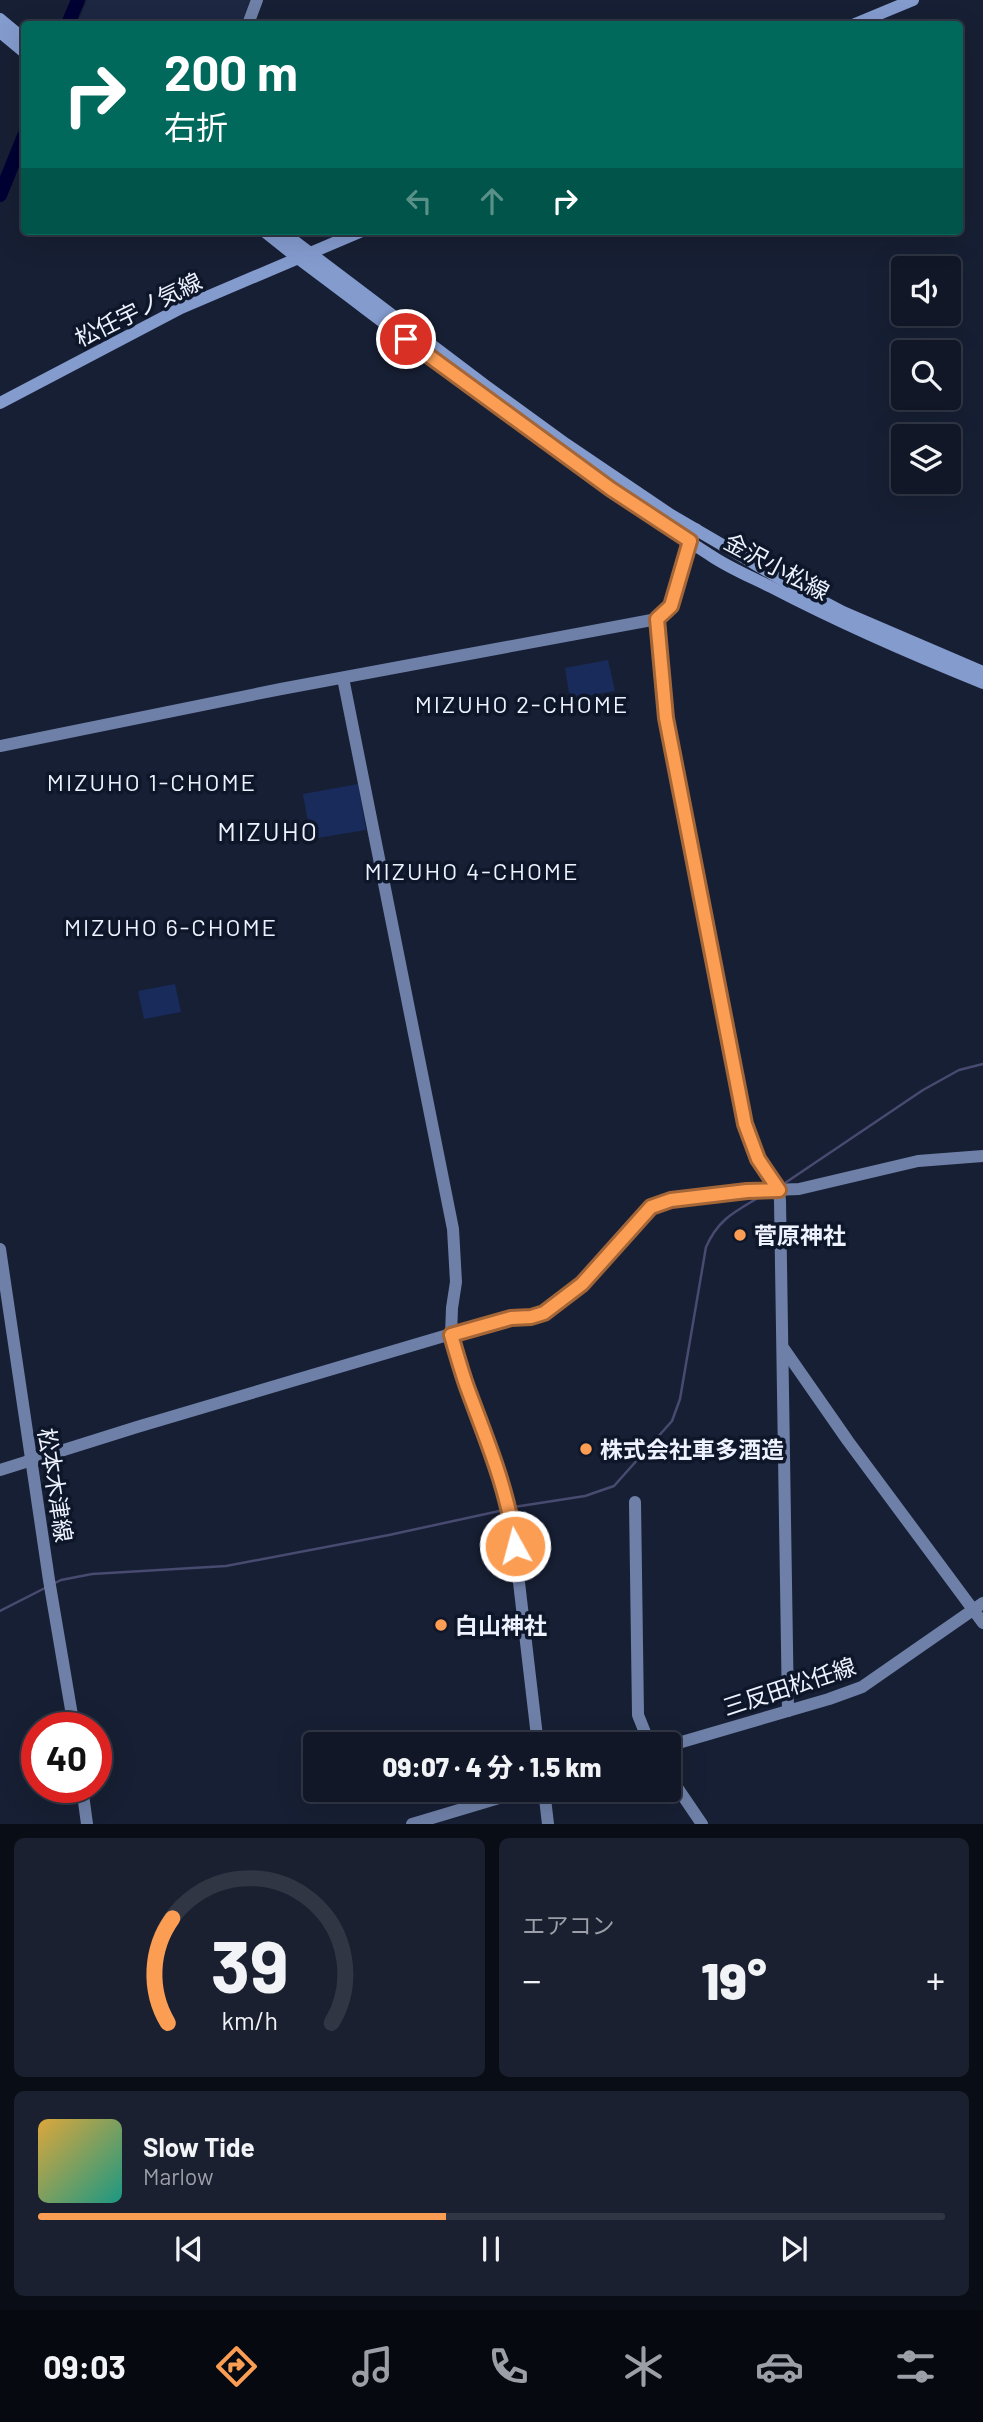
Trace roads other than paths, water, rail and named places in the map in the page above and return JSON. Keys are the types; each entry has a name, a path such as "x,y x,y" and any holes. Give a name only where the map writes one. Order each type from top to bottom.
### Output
{"main road":[{"path":"862,21 913,0"},
{"path":"0,19 21,36"},
{"path":"0,32 21,50"},
{"name":"金沢小松線","path":"271,235 305,256 611,489 693,535 843,612 983,672"},
{"name":"金沢小松線","path":"285,235 305,256"},
{"name":"松任宇ノ気線","path":"0,403 181,308 353,235"},
{"name":"金沢小松線","path":"693,535 712,556 822,614 914,656 983,683"}],"street":[{"path":"249,21 257,0"},
{"path":"0,746 657,619 671,606 693,535"},
{"path":"657,619 666,718 745,1124 758,1159 779,1190 784,1349 788,1711"},
{"path":"343,678 453,1229 456,1282 451,1335 510,1510 536,1732"},
{"path":"0,1470 451,1335 511,1318 544,1313 582,1284 651,1207 671,1200 747,1191 799,1189 918,1161 983,1156"},
{"name":"松本木津線","path":"0,1249 71,1712"},
{"path":"784,1349 848,1441 978,1607 983,1623"},
{"path":"635,1502 638,1715 645,1732"},
{"name":"三反田松任線","path":"681,1742 847,1693 875,1680 978,1607"},
{"path":"681,1793 702,1824"},
{"path":"412,1824 486,1802"},
{"path":"545,1802 548,1824"},
{"path":"84,1803 87,1824"}],"waterway":[{"path":"69,21 78,0"},
{"path":"0,195 21,143"},
{"path":"785,1183 923,1090 959,1070 983,1064"},
{"path":"514,1507 585,1496 614,1486 672,1421 680,1399 706,1247 722,1222 761,1196"},
{"path":"53,1584 92,1574 226,1566 504,1510"},
{"path":"0,1611 47,1587"}],"place":[{"name":"菅原神社","path":"740,1235"},
{"name":"株式会社車多酒造","path":"586,1449"},
{"name":"白山神社","path":"441,1625"}],"district":[{"name":"MIZUHO 2-CHOME","path":"522,703"},
{"name":"MIZUHO 1-CHOME","path":"152,781"},
{"name":"MIZUHO","path":"268,830"},
{"name":"MIZUHO 4-CHOME","path":"472,870"},
{"name":"MIZUHO 6-CHOME","path":"171,926"}]}
